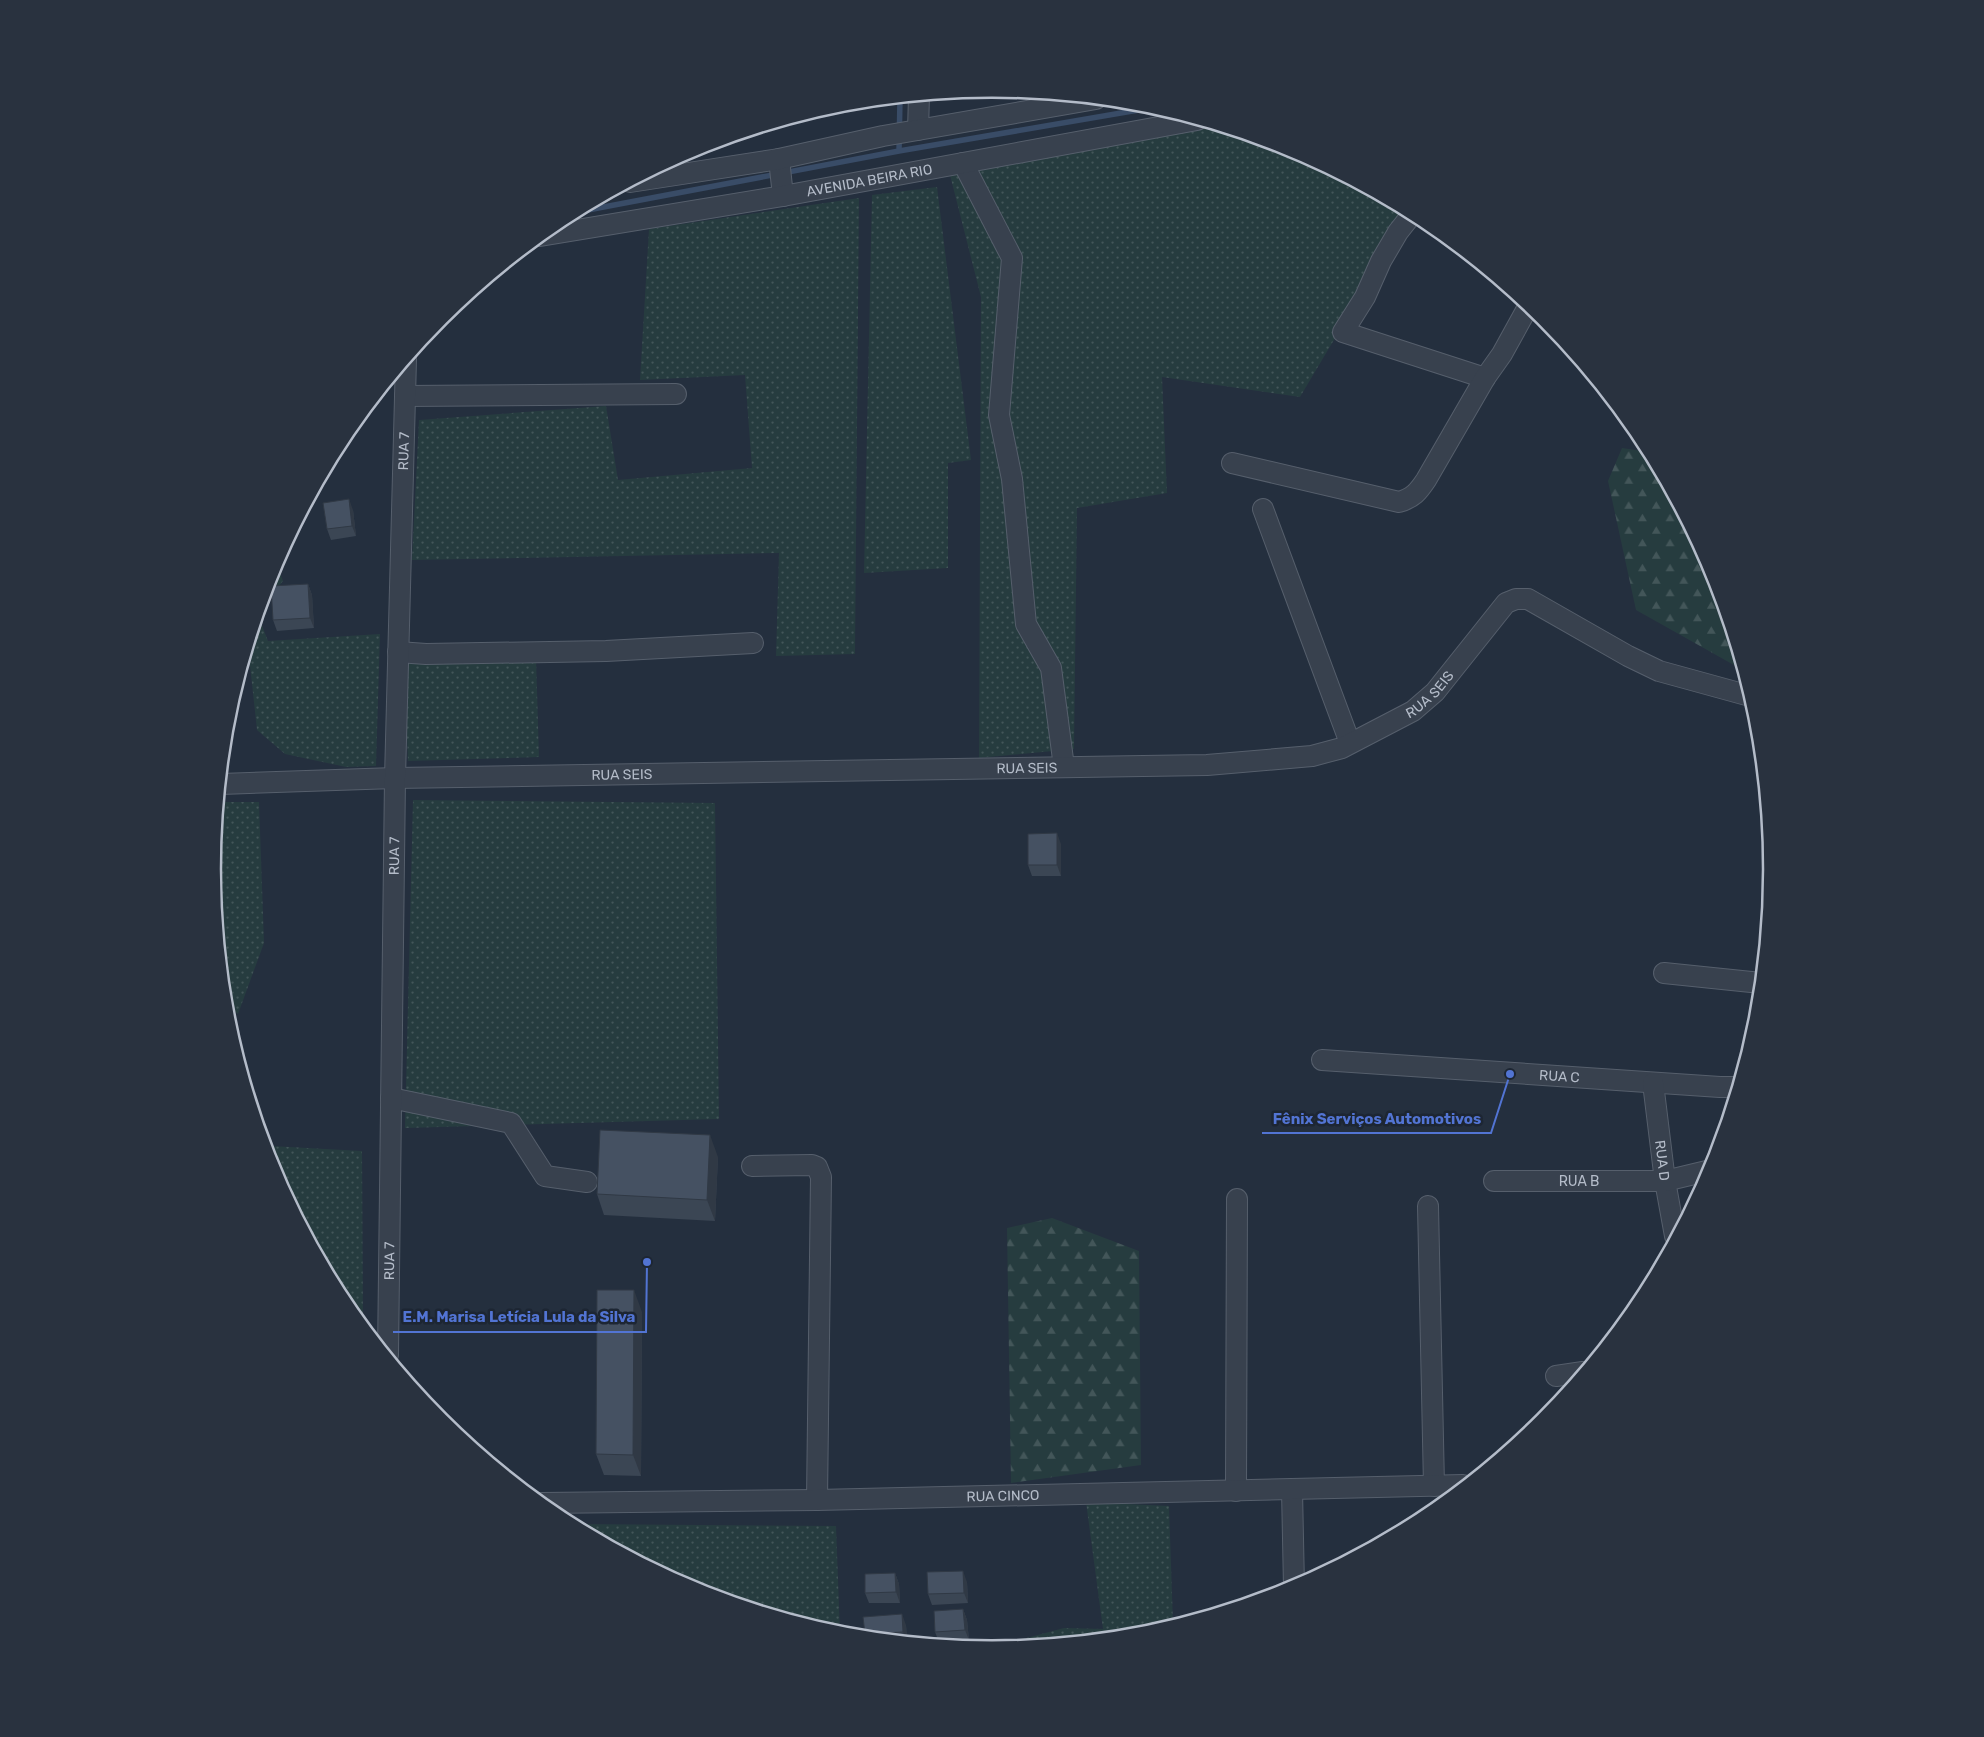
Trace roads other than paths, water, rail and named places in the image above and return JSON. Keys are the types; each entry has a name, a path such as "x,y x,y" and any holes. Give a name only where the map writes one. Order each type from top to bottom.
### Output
{"street":[{"path":"906,132 917,101"},
{"name":"AVENIDA BEIRA RIO","path":"558,232 780,176 906,132 1077,102"},
{"name":"AVENIDA BEIRA RIO","path":"643,181 780,176 963,163 1183,122"},
{"path":"963,163 1012,258 999,415 1012,479 1026,624 1051,668 1064,767"},
{"path":"1407,219 1380,261 1365,297 1343,332 1485,378"},
{"path":"1232,463 1399,502 1409,499 1416,494 1426,480 1525,312"},
{"name":"RUA 7","path":"388,1348 395,778 406,368"},
{"path":"405,396 676,394"},
{"path":"1263,510 1350,743"},
{"name":"RUA SEIS","path":"226,784 395,778 1207,765 1312,756 1342,748 1413,711 1435,692 1506,604 1516,599 1528,599 1628,656 1659,671 1743,694"},
{"path":"398,652 426,654 596,651 753,643"},
{"path":"1664,973 1754,981"},
{"name":"RUA C","path":"1322,1060 1731,1087"},
{"name":"RUA D","path":"1653,1083 1665,1181 1674,1228"},
{"path":"391,1098 511,1123 545,1176 587,1182"},
{"path":"752,1166 812,1165 817,1167 821,1177 817,1500"},
{"name":"RUA B","path":"1494,1181 1665,1181 1700,1173"},
{"path":"1236,1199 1236,1491"},
{"path":"1428,1206 1434,1486"},
{"path":"1556,1376 1575,1373"},
{"name":"RUA CINCO","path":"554,1503 817,1500 1453,1486"},
{"path":"1292,1490 1294,1578"}],"waterway":[{"path":"593,209 899,151 900,103"},
{"path":"899,151 1134,111"}],"place":[{"name":"Fênix Serviços Automotivos","path":"1510,1074"},
{"name":"E.M. Marisa Letícia Lula da Silva","path":"647,1262"}]}
